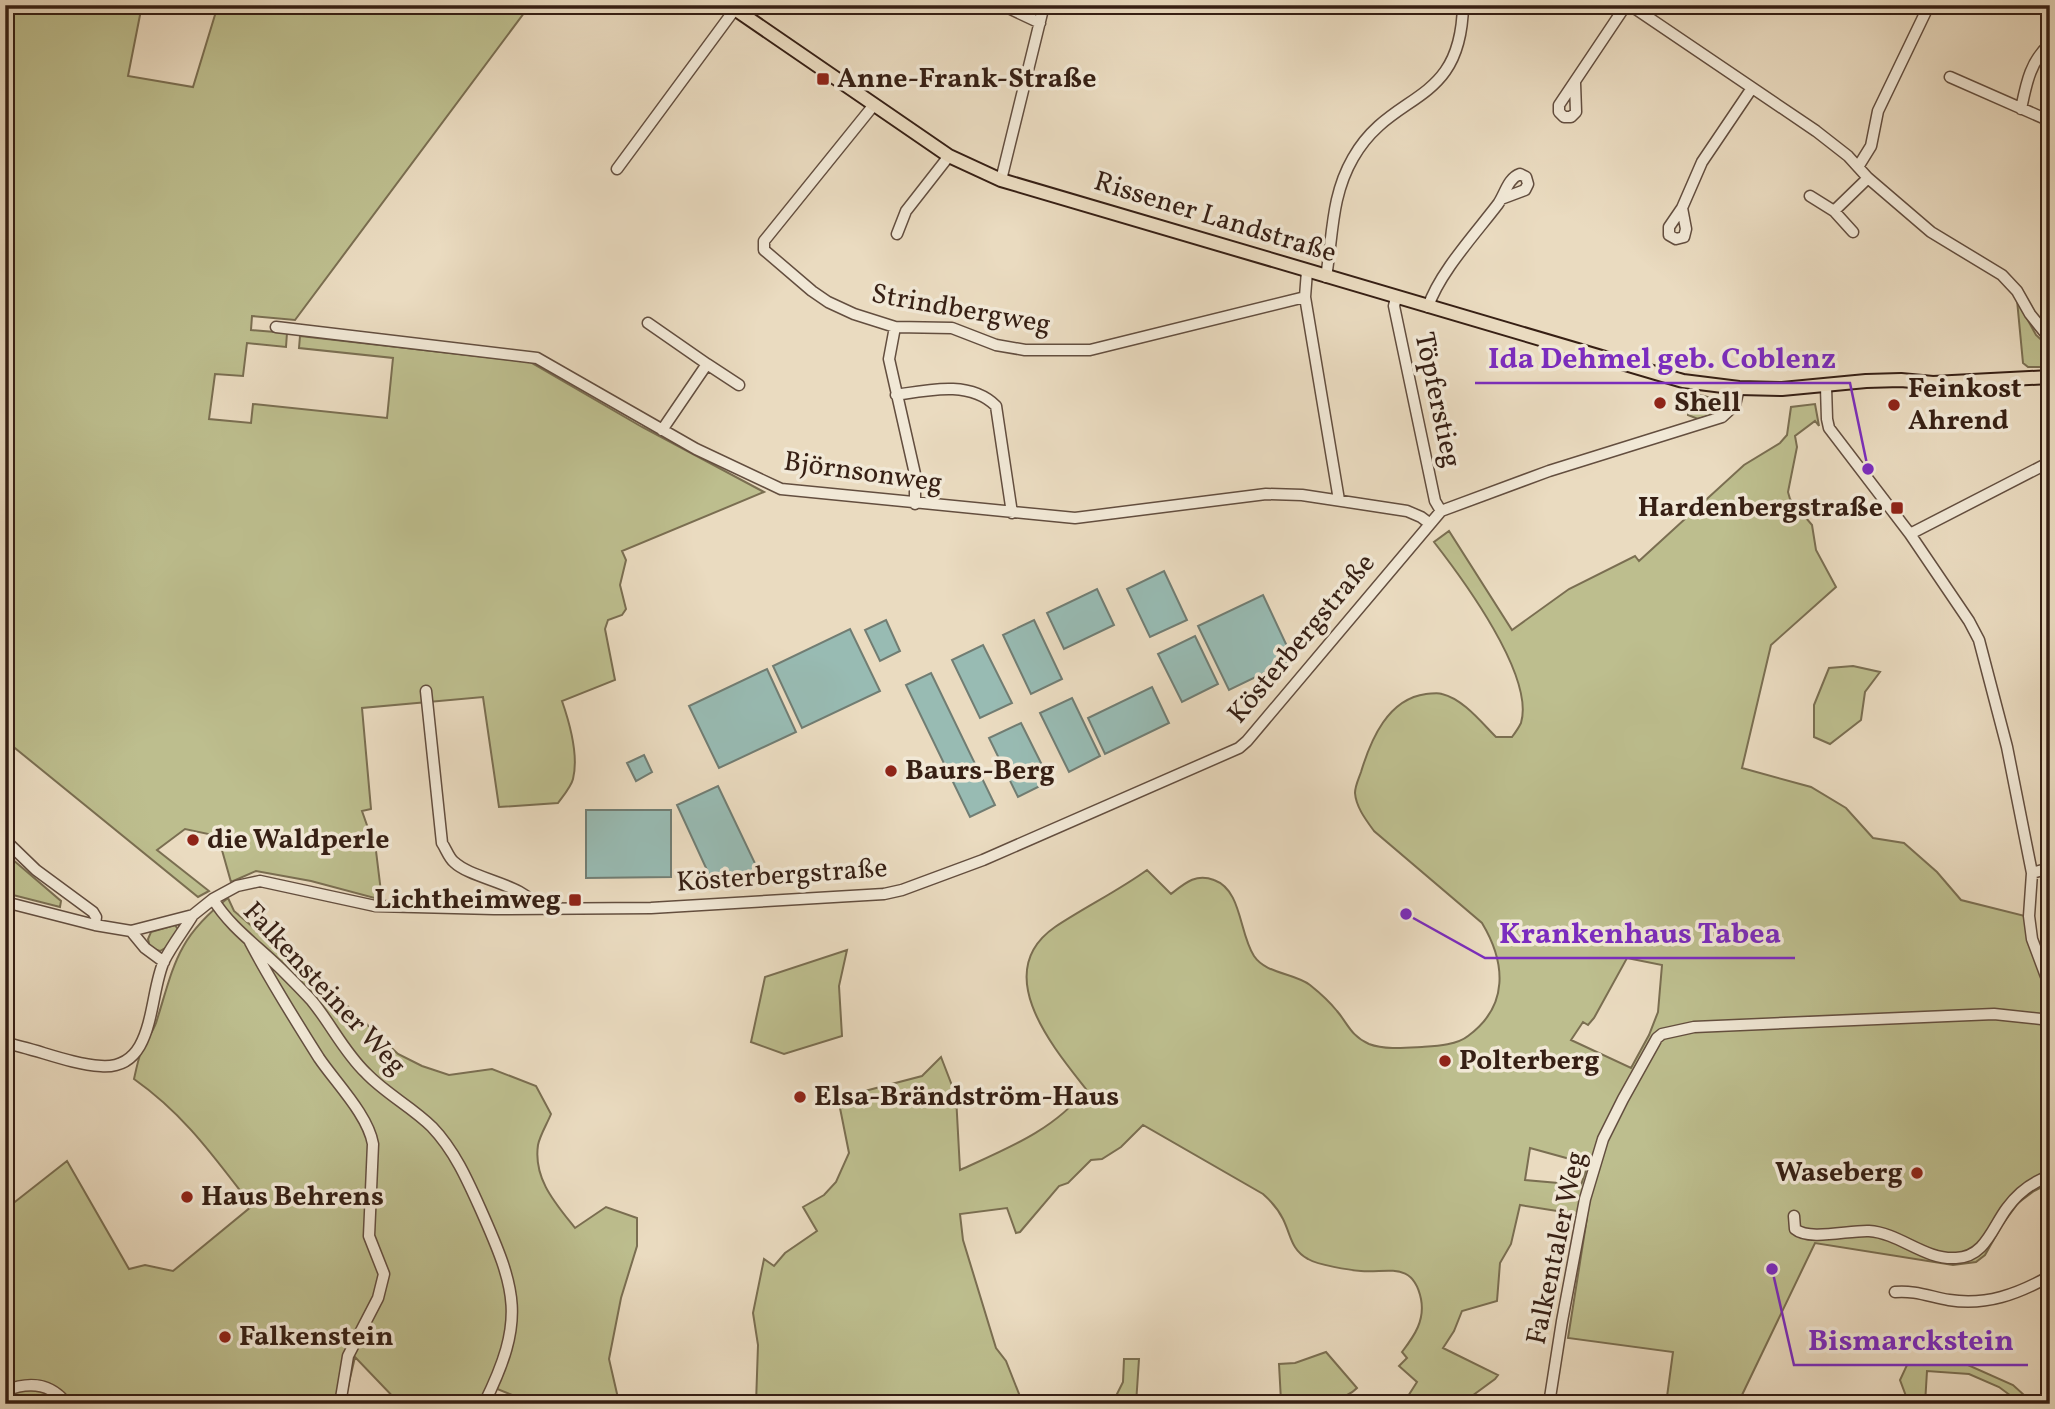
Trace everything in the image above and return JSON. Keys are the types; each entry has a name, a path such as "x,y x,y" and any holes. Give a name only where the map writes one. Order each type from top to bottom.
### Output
{"main road":[{"name":"Rissener Landstraße","path":"739,9 873,106 948,156 1001,180 1683,380 1734,387 1782,389 1826,387 1866,381 1933,383 2050,377"}],"street":[{"path":"1002,5 1040,23"},
{"path":"1001,180 1044,5"},
{"path":"1326,276 1333,209 1344,175 1354,156 1383,122 1426,93 1442,76 1459,44 1463,5"},
{"path":"1575,83 1628,5 1816,131 1931,232 2002,275 2017,290 2030,314 2050,339"},
{"path":"1858,167 1871,146 1878,111 1929,5"},
{"path":"617,169 739,9"},
{"path":"2021,108 2029,74 2035,61 2050,44"},
{"path":"1950,77 2050,121"},
{"path":"1682,208 1702,162 1752,88"},
{"name":"Strindbergweg","path":"873,106 764,241 764,250 828,302 854,314 895,327 952,328 996,345 1025,350 1090,350 1305,297"},
{"path":"897,234 906,211 948,156"},
{"path":"1834,211 1868,178"},
{"path":"1810,196 1834,211 1853,232"},
{"path":"1428,307 1437,286 1501,199"},
{"path":"1307,271 1305,297 1339,500"},
{"name":"Töpferstieg","path":"1396,298 1394,306 1435,501 1441,511"},
{"path":"648,323 739,385"},
{"name":"Björnsonweg","path":"276,327 537,358 662,430 781,489 1012,513 1087,517 1266,495 1302,495 1407,511 1429,523"},
{"path":"895,327 889,359 915,474 915,504"},
{"path":"662,430 707,364"},
{"name":"Kösterbergstraße","path":"131,932 193,915 213,899 237,886 260,881 374,905 537,909 651,908 884,894 902,890 983,860 1243,745 1441,511 1549,471 1717,418 1734,387"},
{"path":"1826,387 1829,428 1910,534 1979,640 2007,747 2032,873 2029,916 2032,939 2050,987"},
{"path":"896,395 947,388 988,397 996,406 1012,513"},
{"path":"1910,534 2050,462"},
{"path":"426,691 442,843 454,862 512,889 532,901 537,909"},
{"path":"5,840 36,870 93,912 96,917 95,925"},
{"path":"2032,873 2050,868"},
{"name":"Falkensteiner Weg","path":"213,899 220,911 250,942 263,950 312,1001 366,1074 430,1125 449,1148 464,1173 503,1261 511,1289 509,1347 484,1404"},
{"path":"5,902 131,932 145,948 164,962"},
{"path":"5,1044 99,1066 115,1066 125,1062 135,1053 147,1028 164,962 193,915"},
{"path":"250,942 273,985 320,1059 372,1134 369,1236 384,1274 378,1298 348,1356 340,1404"},
{"name":"Falkentaler Weg","path":"1549,1404 1586,1194 1603,1139 1650,1047 1662,1034 1694,1027 1994,1014 2050,1020"},
{"path":"1794,1216 1795,1229 1801,1234 1813,1236 1872,1231 1938,1257 1962,1258 1985,1244 2006,1210 2023,1191 2050,1176"},
{"path":"1895,1292 1909,1291 1950,1300 1978,1302 2009,1296 2050,1276"},
{"path":"5,1391 40,1385 51,1388 66,1404"}],"green space":[{"path":"5,5 142,5 128,76 193,87 218,5 289,5 322,13 325,5 530,5 295,320 252,316 251,330 287,333 286,347 247,343 243,376 215,374 209,419 251,423 253,404 387,418 393,358 299,348 300,336 530,362 642,427 764,492 622,551 626,560 620,585 626,609 622,615 608,620 605,629 615,680 562,701 573,740 575,770 571,785 558,803 499,807 483,697 362,708 371,809 362,811 376,851 382,900 311,881 256,871 231,882 218,836 185,829 157,850 209,891 198,897 5,740"},
{"path":"2017,300 2036,335 2050,348 2050,367 2028,367 2023,363"},
{"path":"1693,393 1722,401 1721,405 1716,412 1706,417 1698,419 1688,415 1696,413 1697,398 1688,397"},
{"path":"1815,404 1819,426 1815,421 1795,436 1797,447 1788,492 1790,499 1812,525 1816,550 1836,587 1771,645 1742,768 1811,787 1846,808 1873,838 1904,843 1937,872 1961,900 2025,916 2043,981 2050,994 2050,1183 2018,1203 1985,1255 1976,1262 1953,1265 1815,1243 1742,1395 1755,1404 1666,1404 1673,1352 1568,1338 1587,1218 1520,1205 1511,1244 1500,1263 1497,1301 1462,1311 1443,1348 1498,1375 1461,1404 1403,1404 1417,1382 1399,1366 1407,1358 1402,1352 1415,1333 1422,1314 1421,1299 1412,1279 1398,1272 1349,1270 1308,1259 1295,1247 1281,1215 1263,1194 1143,1125 1121,1147 1102,1159 1091,1160 1068,1183 1059,1186 1020,1232 1016,1233 1007,1208 960,1214 963,1240 996,1348 1006,1361 1023,1404 756,1404 758,1345 753,1313 764,1259 774,1266 785,1253 817,1231 803,1207 824,1195 836,1182 849,1153 838,1098 922,1076 941,1057 956,1096 960,1170 1029,1137 1060,1116 1086,1089 1044,1031 1033,1009 1027,987 1028,965 1036,945 1055,927 1147,870 1171,894 1196,878 1208,878 1223,885 1235,902 1249,947 1259,962 1310,985 1331,1004 1354,1033 1369,1044 1395,1048 1446,1044 1463,1039 1481,1024 1497,998 1499,983 1496,953 1482,923 1374,831 1359,808 1355,793 1365,759 1383,722 1391,712 1413,697 1440,693 1450,697 1471,712 1496,737 1512,737 1521,723 1522,703 1507,655 1478,603 1434,542 1449,531 1512,630 1569,589 1635,556 1639,561 1744,465 1780,443 1787,435 1791,407","holes":["1627,958 1662,965 1658,1012 1631,1068 1571,1040 1583,1022 1588,1025 1594,1018","1530,1148 1588,1164 1581,1185 1525,1180"]},
{"path":"1853,666 1880,672 1865,692 1861,720 1830,744 1814,737 1814,705 1829,668"},
{"path":"5,853 61,901 60,907 5,893"},
{"path":"228,898 234,911 294,962 317,977 398,1054 449,1075 492,1069 536,1086 551,1114 538,1145 539,1169 542,1180 560,1210 575,1228 606,1207 637,1218 637,1246 621,1298 609,1359 618,1398 622,1404 516,1404 517,1397 495,1388 488,1404 400,1404 355,1357 344,1404 26,1404 5,1397 5,1204 11,1205 67,1161 129,1269 145,1265 173,1271 252,1206 184,1122 134,1079 141,1052 156,1023 179,954 197,926"},
{"path":"175,925 179,931 167,947 160,951 150,948 148,939 151,932"},
{"path":"847,950 839,986 842,1036 784,1054 751,1042 765,977"},
{"path":"1326,1352 1357,1388 1350,1394 1332,1400 1281,1401 1279,1364 1295,1363"},
{"path":"1124,1359 1139,1359 1136,1404 1112,1404 1123,1382"},
{"path":"1907,1365 1968,1365 2013,1385 2034,1404 2022,1404 1999,1387 1969,1374 1927,1371 1925,1404 1909,1404 1900,1380"}],"water":[{"path":"1164,571 1187,620 1150,637 1127,589"},
{"path":"1097,589 1114,625 1064,649 1047,613"},
{"path":"1263,595 1293,659 1229,690 1198,626"},
{"path":"886,620 900,651 880,661 865,630"},
{"path":"1034,620 1062,679 1031,694 1003,635"},
{"path":"850,629 880,691 802,728 773,666"},
{"path":"1195,636 1218,684 1182,702 1158,654"},
{"path":"983,645 1012,703 980,718 952,660"},
{"path":"767,669 796,732 719,768 689,706"},
{"path":"931,673 995,805 970,817 906,685"},
{"path":"1152,687 1169,723 1105,754 1088,718"},
{"path":"1072,698 1100,756 1069,772 1040,713"},
{"path":"1021,723 1050,781 1018,797 989,738"},
{"path":"644,755 652,772 636,781 627,763"},
{"path":"718,786 762,878 712,881 677,805"},
{"path":"586,810 671,810 671,877 586,878"}],"place":[{"name":"Anne-Frank-Straße","path":"823,79"},
{"name":"Shell","path":"1660,403"},
{"name":"Feinkost Ahrend","path":"1894,405"},
{"name":"Ida Dehmel geb. Coblenz","path":"1868,469"},
{"name":"Hardenbergstraße","path":"1897,508"},
{"name":"Baurs-Berg","path":"891,771"},
{"name":"die Waldperle","path":"193,840"},
{"name":"Lichtheimweg","path":"575,900"},
{"name":"Krankenhaus Tabea","path":"1406,914"},
{"name":"Polterberg","path":"1445,1061"},
{"name":"Elsa-Brändström-Haus","path":"800,1097"},
{"name":"Waseberg","path":"1917,1173"},
{"name":"Haus Behrens","path":"187,1197"},
{"name":"Bismarckstein","path":"1772,1269"},
{"name":"Falkenstein","path":"225,1337"}]}
